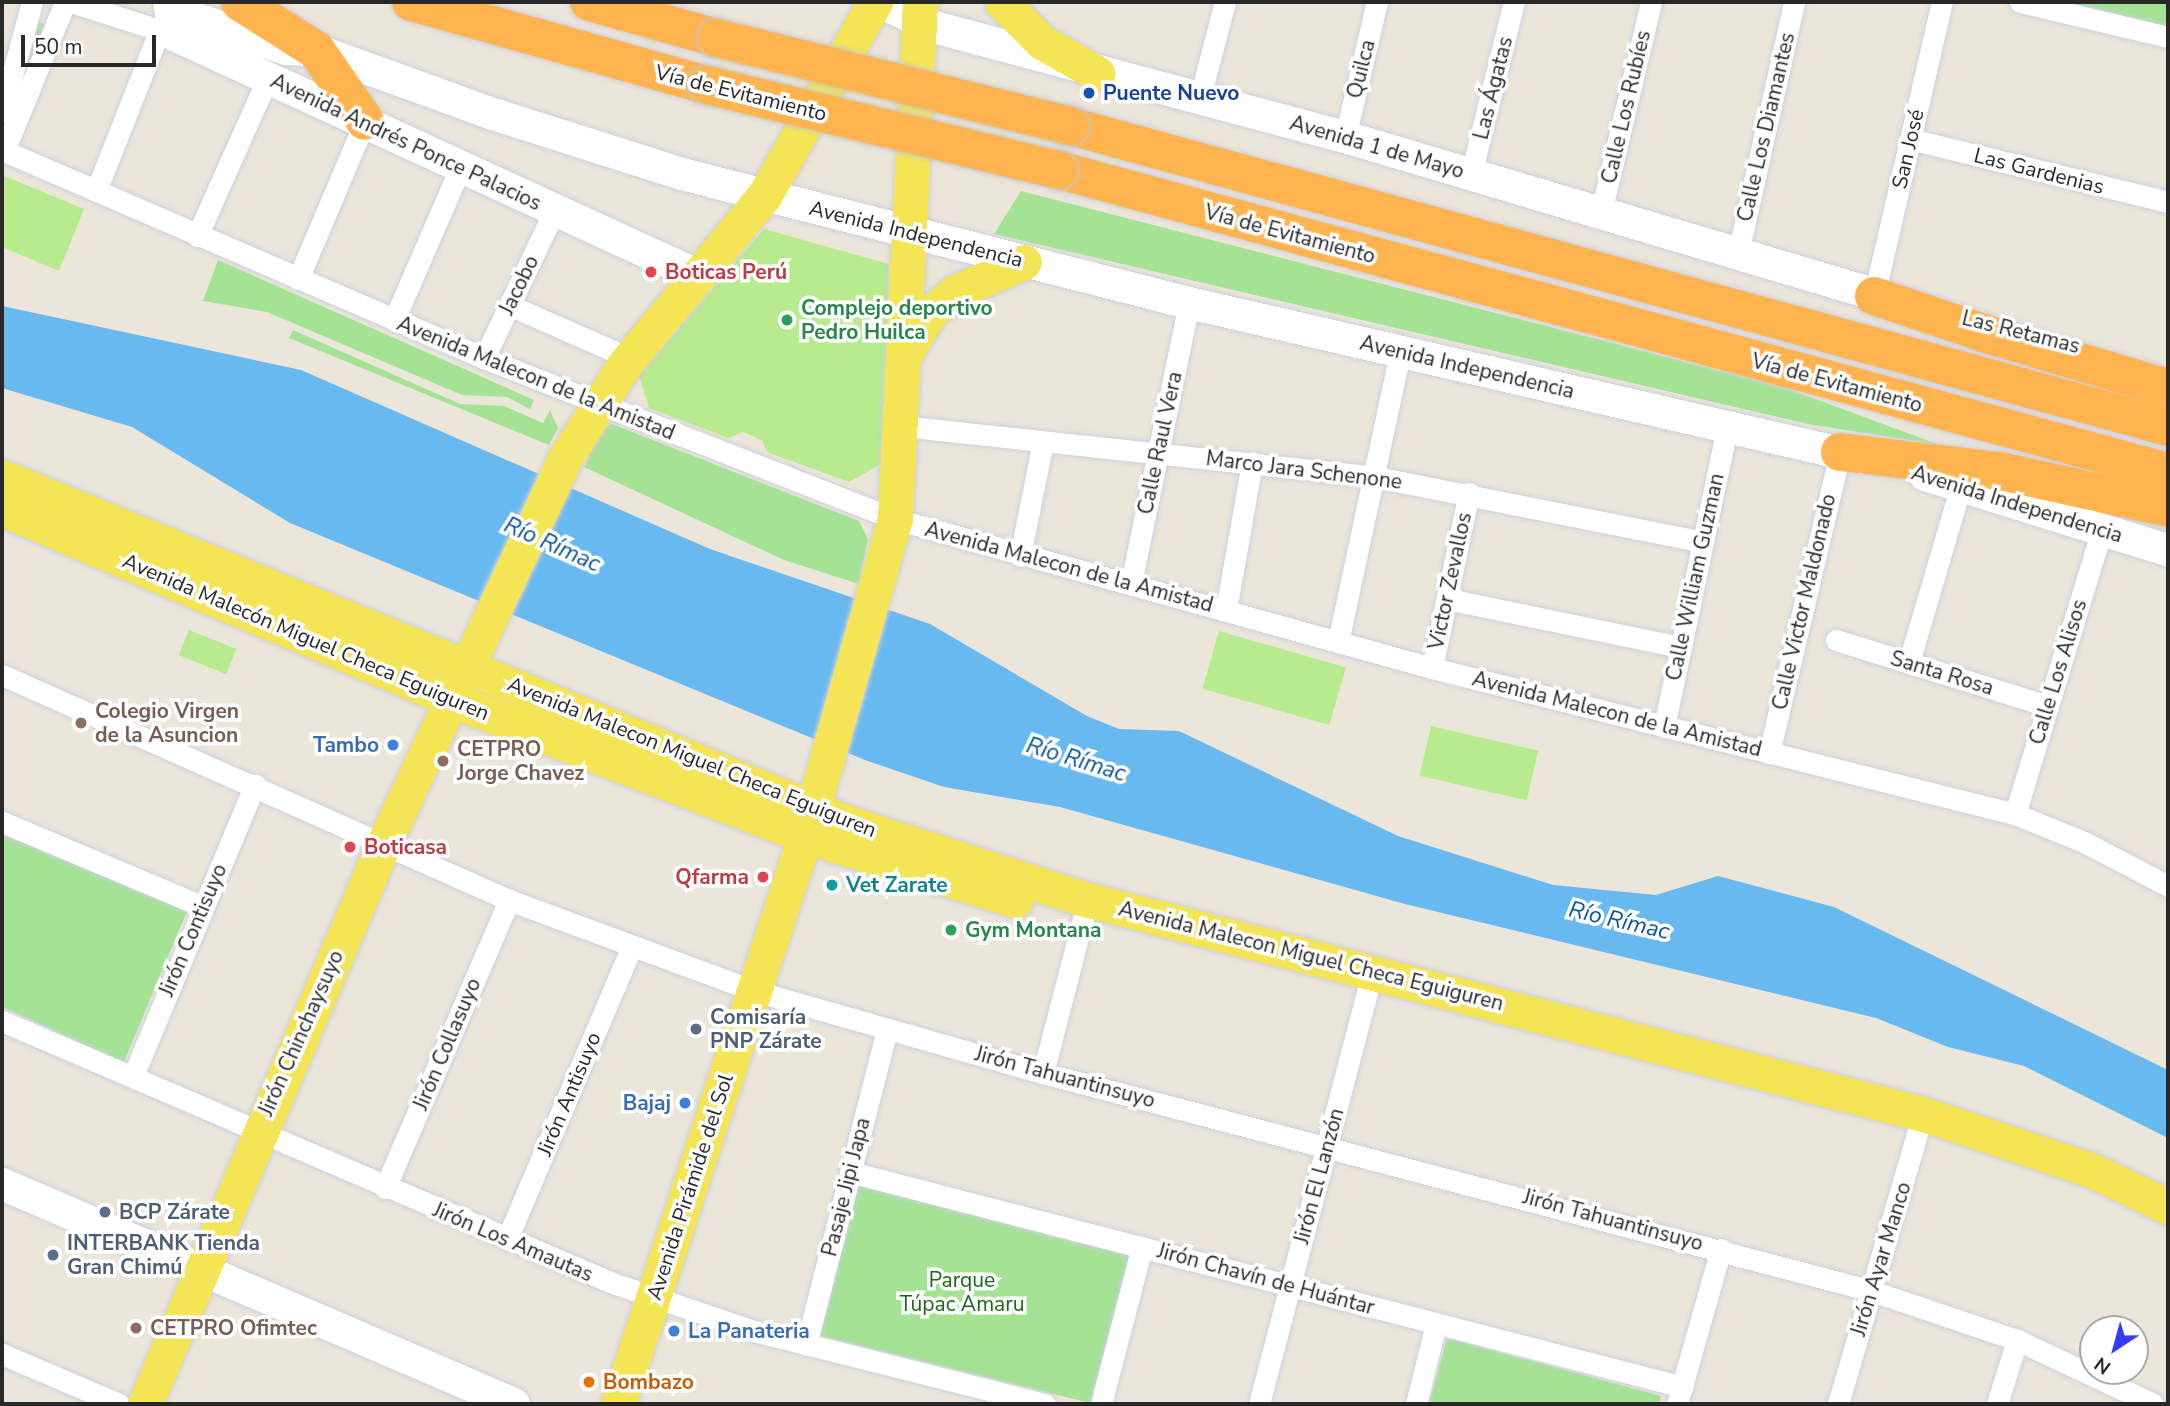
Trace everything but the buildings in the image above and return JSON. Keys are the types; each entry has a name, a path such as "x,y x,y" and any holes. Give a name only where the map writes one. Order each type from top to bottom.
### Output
{"highway":[{"path":"240,2 316,50 365,121"},
{"name":"Vía de Evitamiento","path":"411,2 707,85 1059,170 2168,472"},
{"name":"Vía de Evitamiento","path":"589,2 717,38 1070,126 2168,427"},
{"path":"1874,296 2168,388"},
{"path":"1840,452 2000,471 2168,508"}],"main road":[{"name":"Avenida 1 de Mayo","path":"877,2 918,11 1098,74 1200,97 1345,137 1874,296"},
{"name":"Jirón Chinchaysuyo","path":"145,1404 258,1130 384,843 449,699 564,460 595,404 629,358 764,196 877,2"},
{"path":"1002,2 1042,42 1098,74"},
{"name":"Avenida Pirámide del Sol","path":"618,1404 812,811 895,519 905,354 907,231 918,11"},
{"path":"169,19 286,49 316,50"},
{"name":"Avenida Andrés Ponce Palacios","path":"169,19 268,77 554,212 699,276"},
{"name":"Avenida Independencia","path":"316,50 494,114 682,174 1189,303 1840,452 1961,485 2168,550"},
{"path":"905,354 929,314 955,292 1024,262"},
{"name":"Las Retamas","path":"1874,296 2168,369"},
{"name":"Avenida Malecón Miguel Checa Eguiguren","path":"2,477 470,657"},
{"name":"Avenida Malecón Miguel Checa Eguiguren","path":"2,509 449,699 612,762"},
{"name":"Avenida Malecon Miguel Checa Eguiguren","path":"470,657 812,811 940,880 1083,918 1921,1123 2046,1175 2168,1232"},
{"name":"Avenida Malecon Miguel Checa Eguiguren","path":"612,762 812,811 1081,898 2094,1171 2168,1207"},
{"path":"2,1184 202,1269 468,1396 514,1404"}],"street":[{"path":"2,112 32,2"},
{"path":"3,151 65,2"},
{"name":"Avenida Andrés Ponce Palacios","path":"71,2 169,19"},
{"path":"1200,97 1225,2"},
{"name":"Quilca","path":"1345,137 1377,2"},
{"name":"Las Ágatas","path":"1471,174 1514,2"},
{"name":"Calle Los Rubíes","path":"1601,212 1651,2"},
{"name":"Calle Los Diamantes","path":"1738,253 1794,2"},
{"name":"San José","path":"1874,296 1942,2"},
{"path":"2020,2 2168,37"},
{"path":"96,191 169,19"},
{"path":"197,236 268,77"},
{"path":"298,279 365,121"},
{"name":"Las Gardenias","path":"1910,139 2168,202"},
{"name":"Avenida Malecon de la Amistad","path":"3,151 595,404 895,519 1020,556 1131,583 1432,668 2015,814 2084,842 2168,886"},
{"path":"394,320 460,168"},
{"name":"Jacobo","path":"484,358 554,212"},
{"name":"Calle Raul Vera","path":"1131,583 1189,303"},
{"path":"509,305 629,358"},
{"path":"1338,642 1371,476 1400,352"},
{"name":"Marco Jara Schenone","path":"901,426 1371,476 1703,542"},
{"name":"Calle William Guzman","path":"1664,727 1727,427"},
{"path":"1020,556 1043,442"},
{"name":"Calle Victor Maldonado","path":"1769,753 1840,452"},
{"path":"1226,610 1252,462"},
{"path":"1909,662 1961,485"},
{"name":"Victor Zevallos","path":"1432,668 1469,494"},
{"name":"Calle Los Alisos","path":"2015,814 2102,529"},
{"path":"1447,599 1681,647"},
{"name":"Santa Rosa","path":"1836,640 2048,706"},
{"name":"Jirón Tahuantinsuyo","path":"2,675 509,900 631,948 755,991 1043,1073 1328,1144 1872,1291 2017,1340 2153,1404"},
{"name":"Jirón Contisuyo","path":"133,1076 255,785"},
{"path":"2,822 202,906"},
{"name":"Jirón Collasuyo","path":"385,1188 509,900"},
{"path":"1043,1073 1083,918"},
{"name":"Jirón Antisuyo","path":"507,1239 631,948"},
{"name":"Jirón El Lanzón","path":"1259,1404 1368,988"},
{"name":"Jirón Los Amautas","path":"2,1021 258,1130 385,1188 654,1297 806,1345 1045,1404"},
{"name":"Pasaje Jipi Japa","path":"806,1345 887,1029"},
{"name":"Jirón Ayar Manco","path":"1838,1404 1921,1123"},
{"name":"Jirón Chavín de Huántar","path":"850,1172 1436,1324 1680,1396"},
{"path":"1101,1404 1142,1247"},
{"path":"1680,1396 1721,1249"},
{"path":"1416,1404 1436,1324"},
{"path":"1997,1404 2017,1340"},
{"path":"2,1354 119,1404"}],"green space":[{"path":"2051,2 2168,2 2168,31"},
{"path":"35,20 48,26 10,132"},
{"path":"2,175 84,209 59,271 2,247"},
{"path":"1021,191 1780,386 1940,445 1808,424 994,234"},
{"name":"Complejo deportivo Pedro Huilca","path":"764,229 889,264 883,463 849,482 767,452 762,440 743,432 728,438 649,408 639,375"},
{"path":"218,260 534,400 530,409 507,397 462,395 267,312 203,301"},
{"path":"293,330 460,404 504,406 543,423 550,410 558,428 549,445 289,338"},
{"path":"612,424 859,521 868,539 859,584 784,560 584,467 602,427"},
{"path":"189,630 236,649 226,674 179,655"},
{"path":"1219,631 1346,667 1329,725 1202,689"},
{"path":"1431,726 1538,751 1527,800 1420,776"},
{"path":"2,832 188,909 124,1062 2,1007"},
{"name":"Parque Túpac Amaru","path":"856,1185 1132,1254 1094,1404 819,1335"},
{"path":"1447,1338 1661,1396 1659,1404 1429,1404"}],"water":[{"name":"Río Rímac","path":"2,306 301,370 710,549 930,624 1087,716 1119,729 1179,731 1398,836 1553,885 1656,895 1718,876 1834,907 2168,1070 2168,1138 2024,1066 1948,1047 1876,1018 1405,904 1060,807 944,787 865,760 290,523 132,427 2,388"}],"place":[{"name":"Puente Nuevo","path":"1089,93"},
{"name":"Boticas Perú","path":"651,272"},
{"name":"Complejo deportivo Pedro Huilca","path":"787,320"},
{"name":"Colegio Virgen de la Asuncion","path":"81,723"},
{"name":"Tambo","path":"393,745"},
{"name":"CETPRO Jorge Chavez","path":"443,761"},
{"name":"Boticasa","path":"350,847"},
{"name":"Qfarma","path":"763,877"},
{"name":"Vet Zarate","path":"832,885"},
{"name":"Gym Montana","path":"951,930"},
{"name":"Comisaría PNP Zárate","path":"696,1029"},
{"name":"Bajaj","path":"685,1103"},
{"name":"BCP Zárate","path":"105,1212"},
{"name":"INTERBANK Tienda Gran Chimú","path":"53,1255"},
{"name":"CETPRO Ofimtec","path":"136,1328"},
{"name":"La Panateria","path":"674,1331"},
{"name":"Bombazo","path":"589,1382"}]}
